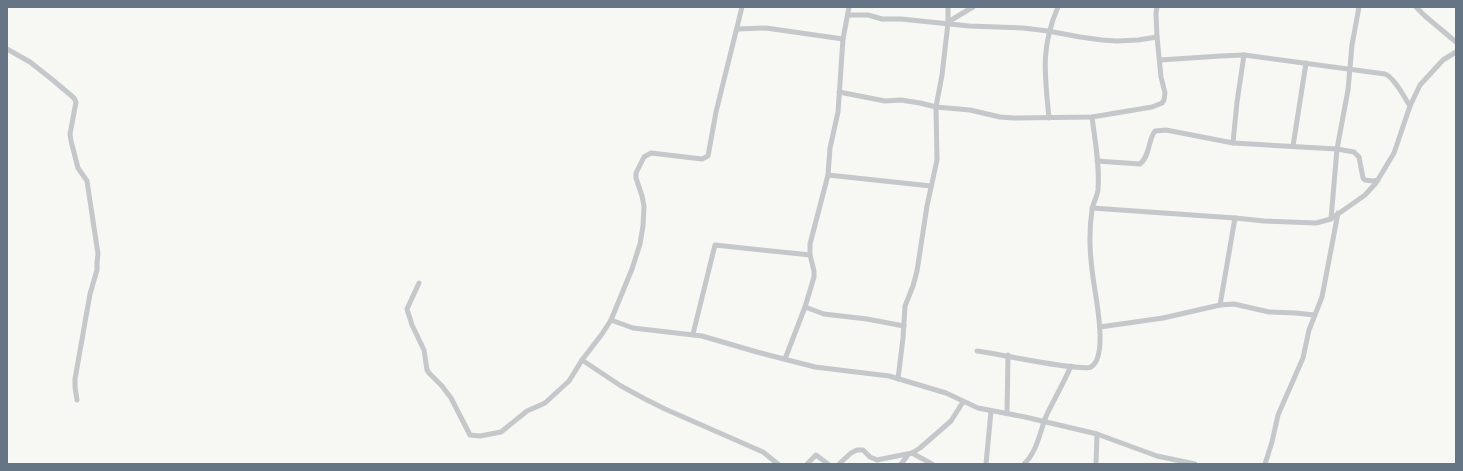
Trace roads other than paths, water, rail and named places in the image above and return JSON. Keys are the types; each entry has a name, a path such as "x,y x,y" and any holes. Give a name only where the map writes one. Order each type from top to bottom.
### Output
{"street":[{"path":"418,283 407,309 412,325 424,350 427,370 451,398 470,435 480,436 502,432 527,411 545,403 569,381 582,360 602,334 611,320 632,269 640,244 643,226 644,206 636,178 644,156 648,154 702,158 708,156 716,112 742,7"},
{"path":"785,359 805,307 814,278 810,255 812,234 828,175 830,148 838,112 843,39 849,7"},
{"path":"898,379 905,306 917,272 937,154 936,107 942,76 948,22 948,7"},
{"path":"948,22 973,7"},
{"path":"1049,118 1045,48 1048,31 1058,7"},
{"path":"839,92 885,100 920,102 936,107 970,110 1000,117 1014,118 1092,118 1152,107 1162,103 1164,100 1165,90 1161,76 1157,37 1157,7"},
{"path":"1331,219 1337,149 1351,70 1352,45 1358,7"},
{"path":"1416,7 1456,42"},
{"path":"848,15 868,15 882,19 948,22 969,26 1023,28 1110,41 1138,40 1157,37"},
{"path":"737,29 766,28 843,39"},
{"path":"7,48 30,62 74,98 76,102 70,134 71,141 78,168 87,181 98,254 96,263 97,270 90,294 75,379 77,400"},
{"path":"1092,208 1264,221 1316,223 1331,219 1365,195 1378,180 1394,153 1410,106 1423,82 1443,60 1456,52"},
{"path":"1160,60 1244,56 1387,75 1393,81 1410,106"},
{"path":"1234,143 1237,102 1244,56"},
{"path":"1293,146 1306,64"},
{"path":"977,351 1088,368 1097,361 1100,353 1100,327 1092,272 1090,230 1092,208 1098,194 1097,161 1092,118"},
{"path":"1097,161 1140,164 1144,161 1152,135 1155,131 1160,129 1234,143 1337,149 1354,152 1357,154 1363,178 1368,181 1378,180"},
{"path":"828,175 931,186"},
{"path":"1264,464 1271,448 1278,415 1303,358 1309,330 1322,297 1338,213"},
{"path":"1220,305 1235,218"},
{"path":"693,334 714,245 810,255"},
{"path":"1100,327 1163,318 1220,305 1234,304 1269,312 1314,315"},
{"path":"805,307 824,314 867,319 904,326"},
{"path":"611,320 633,328 693,334 815,367 871,373 898,379 946,393 978,408 1096,434 1157,456 1195,464"},
{"path":"1006,413 1008,355"},
{"path":"582,360 621,386 645,399 763,452 778,464"},
{"path":"1024,464 1032,455 1044,422 1071,366"},
{"path":"901,464 910,454 920,448 951,421 963,402"},
{"path":"986,464 991,411"},
{"path":"1096,434 1096,464"},
{"path":"839,464 851,453 857,450 863,450 870,457 877,460 910,454 932,464"},
{"path":"807,464 816,456 828,464"}]}
